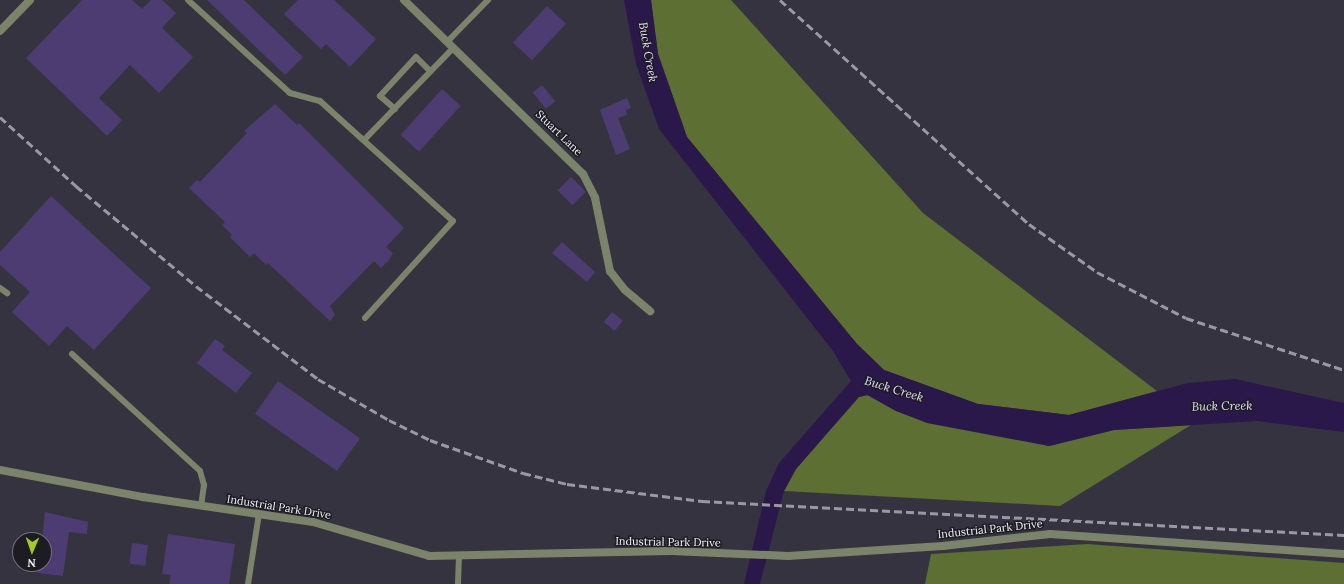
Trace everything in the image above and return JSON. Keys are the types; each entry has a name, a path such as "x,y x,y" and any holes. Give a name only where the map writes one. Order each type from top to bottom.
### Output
{"street":[{"path":"0,31 30,0"},
{"name":"Stuart Lane","path":"404,0 583,174 595,198 610,270 625,290 650,311"},
{"name":"Industrial Park Drive","path":"0,470 201,506 333,526 430,556 671,551 788,556 943,546 1050,534 1344,554"}],"lane":[{"path":"188,0 290,93 320,101 453,221 365,318"},
{"path":"364,140 430,71 488,0"},
{"path":"395,109 380,96 416,57 430,71"},
{"path":"0,288 7,293"},
{"path":"72,354 200,471 204,485 201,506"},
{"path":"248,584 259,514"},
{"path":"458,584 459,555"}],"green space":[{"path":"651,0 731,0 923,213 1157,391 1069,415 978,404 884,370 857,344 687,137 658,54"},
{"path":"867,395 896,411 1049,446 1114,430 1191,425 1060,506 784,491 796,469 858,397"},
{"path":"1087,544 1344,563 1344,584 925,584 931,554"}],"water":[{"name":"Buck Creek","path":"624,0 651,0 658,54 687,137 857,344 884,370 978,404 1069,415 1188,383 1235,379 1344,403 1344,432 1257,421 1114,430 1049,446 927,423 896,411 868,395 859,397 796,469 784,491 760,584 744,584 766,491 779,463 851,381 833,351 659,129 636,64"}],"building":[{"path":"82,0 132,0 142,9 151,0 162,0 176,13 162,28 193,57 159,93 130,65 99,98 122,120 107,136 26,58"},
{"path":"207,0 244,0 303,57 285,75"},
{"path":"298,0 334,0 376,39 350,67 326,44 321,49 284,14"},
{"path":"547,6 566,24 532,60 513,43"},
{"path":"542,85 555,101 546,109 533,93"},
{"path":"442,89 461,106 419,152 401,135"},
{"path":"627,98 631,108 626,110 627,115 618,118 630,149 616,155 600,110"},
{"path":"275,104 297,125 299,123 404,228 386,247 393,253 389,260 381,268 374,261 330,306 335,315 330,321 268,263 266,265 254,253 250,257 230,237 232,235 222,225 225,222 189,188 197,180 200,182 247,133 244,131"},
{"path":"571,177 586,192 572,205 558,190"},
{"path":"51,196 151,288 94,350 67,326 49,346 12,312 30,292 0,265 0,252"},
{"path":"562,242 595,272 587,282 552,253"},
{"path":"612,312 623,321 615,331 604,322"},
{"path":"215,339 225,346 222,350 252,373 236,393 197,363"},
{"path":"278,381 360,438 337,471 255,414"},
{"path":"45,512 88,522 87,534 69,532 63,576 38,573 52,572 52,532 43,532"},
{"path":"168,534 235,544 229,584 169,584 171,575 162,574"},
{"path":"132,543 148,545 145,566 129,564"}],"railway":[{"path":"780,0 1029,224 1097,272 1186,318 1344,370"},
{"path":"0,117 76,186 196,286 318,379 389,420 430,440 523,473 567,484 702,501 1344,535"}]}
